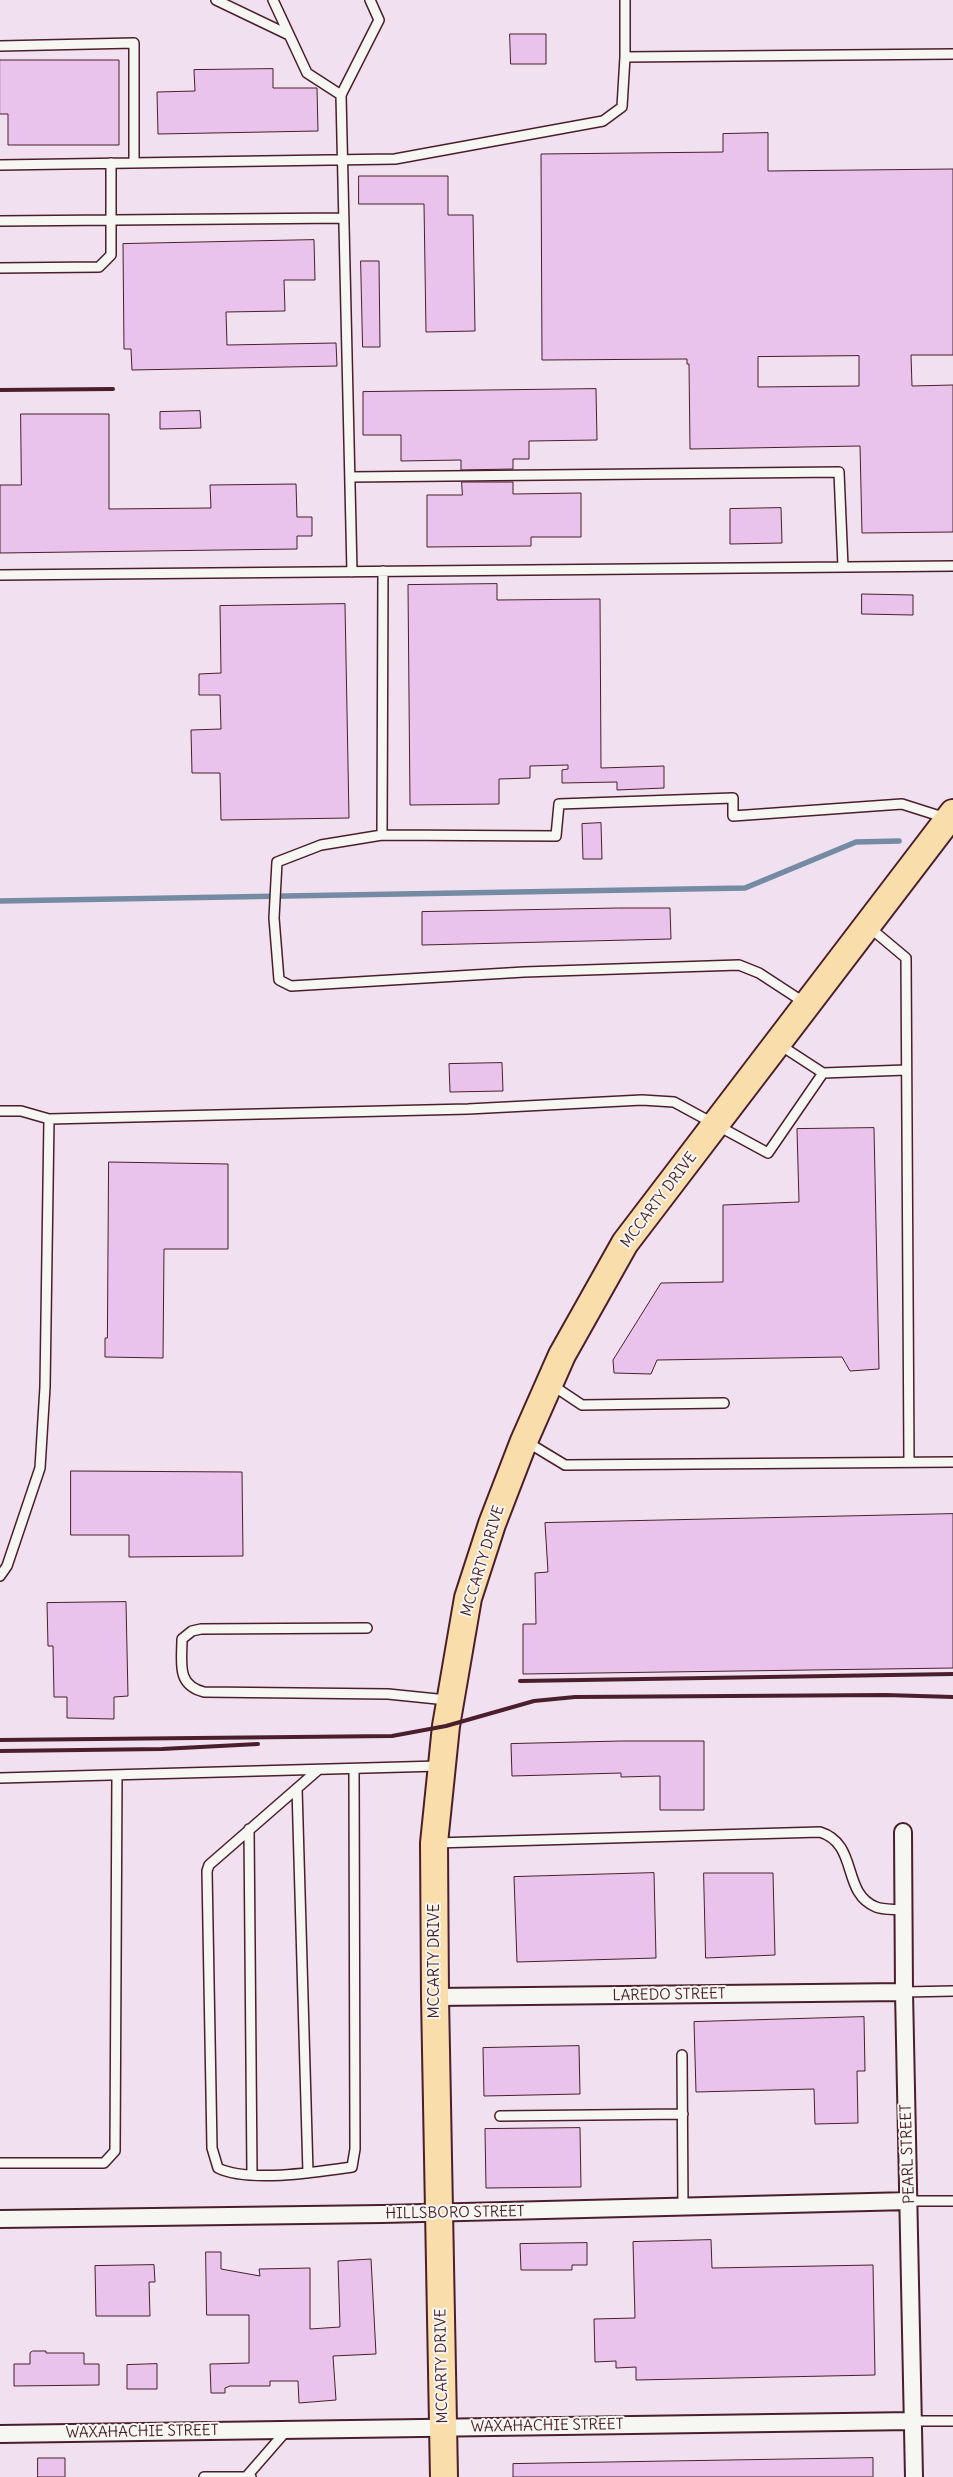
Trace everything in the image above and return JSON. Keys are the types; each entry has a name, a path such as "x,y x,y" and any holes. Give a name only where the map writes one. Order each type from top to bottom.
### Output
{"main road":[{"name":"MCCARTY DRIVE","path":"444,2477 434,1843 450,1701 468,1598 492,1524 524,1441 599,1285 625,1243 951,816"}],"street":[{"name":"PEARL STREET","path":"903,1832 904,1992 910,2201 914,2477"},
{"name":"LAREDO STREET","path":"435,1997 904,1992"},
{"name":"HILLSBORO STREET","path":"0,2219 439,2213 910,2201"},
{"name":"WAXAHACHIE STREET","path":"0,2434 913,2421"}],"lane":[{"path":"216,0 289,35"},
{"path":"273,0 307,73 341,95"},
{"path":"352,572 341,95 378,20 370,0"},
{"path":"0,164 395,159 603,121 622,107 625,57 625,0"},
{"path":"0,46 134,43 134,162"},
{"path":"625,57 953,54"},
{"path":"0,268 99,267 111,255 111,163"},
{"path":"0,221 344,218"},
{"path":"350,477 839,472 843,567"},
{"path":"0,575 953,566"},
{"path":"382,835 383,571"},
{"path":"807,1005 759,973 739,965 524,972 291,986 279,980 274,909 274,884 277,862 321,845 382,835 556,836 559,804 733,798 733,816 902,804 951,816"},
{"path":"867,926 906,958 909,1462"},
{"path":"777,1044 823,1073 906,1070"},
{"path":"0,1111 21,1111 49,1119 468,1109 642,1100 674,1102 716,1123 768,1153 823,1073"},
{"path":"0,1576 7,1566 40,1468 45,1387 49,1119"},
{"path":"550,1384 582,1405 724,1403"},
{"path":"524,1441 565,1465 953,1462"},
{"path":"367,1628 201,1629 192,1631 182,1639 182,1672 187,1683 193,1689 204,1692 388,1694 450,1701"},
{"path":"0,1778 442,1766"},
{"path":"318,1770 209,1865 207,1871 212,2148 218,2168 228,2173 308,2173 352,2167 355,2149 354,1769"},
{"path":"0,2163 104,2163 115,2151 117,1775"},
{"path":"297,1788 308,2173"},
{"path":"249,1829 252,2174"},
{"path":"434,1843 820,1832 833,1836 842,1847 852,1879 864,1900 877,1908 903,1910"},
{"path":"904,1992 953,1991"},
{"path":"682,2055 683,2207"},
{"path":"500,2116 683,2114"},
{"path":"910,2201 953,2201"},
{"path":"913,2421 953,2421"},
{"path":"204,2477 249,2476 287,2430"}],"shaded area":[{"path":"0,0 953,0 953,2477 0,2477"}],"building":[{"path":"510,34 546,34 546,64 511,64"},
{"path":"0,60 119,60 119,145 8,145 8,114 0,114"},
{"path":"273,69 273,88 317,88 318,131 158,134 157,92 195,91 194,70"},
{"path":"768,133 768,171 953,169 953,355 911,355 912,386 953,385 953,532 862,533 860,446 690,449 689,364 687,364 687,359 542,360 541,154 723,152 723,134","holes":["859,356 859,386 758,387 758,357"]},
{"path":"359,176 448,176 448,215 473,215 475,331 426,332 424,204 359,204"},
{"path":"314,240 315,280 284,280 285,311 226,312 227,345 336,343 337,366 132,370 131,349 124,349 123,244"},
{"path":"361,261 379,261 380,347 363,347"},
{"path":"596,389 597,440 529,441 529,459 513,459 513,469 461,470 461,460 401,461 401,435 363,435 363,392"},
{"path":"200,411 201,428 160,429 160,412"},
{"path":"21,414 109,414 109,509 211,508 210,485 296,484 297,517 312,517 312,536 297,536 297,549 0,553 0,485 21,485"},
{"path":"462,482 513,482 513,494 581,493 581,537 531,537 531,546 427,547 427,495 462,495"},
{"path":"781,508 782,543 730,544 730,509"},
{"path":"497,584 497,600 600,599 601,768 664,766 664,788 617,790 617,782 562,783 562,770 568,769 568,765 530,766 530,778 499,779 499,804 410,805 408,585"},
{"path":"862,594 913,595 913,615 862,614"},
{"path":"345,604 349,818 221,820 220,773 192,773 191,730 221,729 220,695 199,695 199,674 221,673 220,606"},
{"path":"601,823 602,859 583,859 582,824"},
{"path":"670,908 671,939 422,945 422,912"},
{"path":"502,1063 503,1091 450,1092 449,1064"},
{"path":"874,1128 879,1369 850,1371 842,1357 657,1360 651,1374 614,1373 613,1360 661,1283 723,1282 723,1205 799,1202 797,1129"},
{"path":"109,1162 228,1164 228,1249 164,1249 163,1358 105,1357 105,1338 107,1338"},
{"path":"71,1471 242,1472 243,1556 129,1557 129,1535 71,1535"},
{"path":"953,1514 953,1668 523,1674 523,1624 536,1624 535,1573 548,1572 545,1523"},
{"path":"126,1602 128,1696 114,1697 114,1719 67,1718 67,1697 54,1697 53,1646 48,1646 47,1603"},
{"path":"704,1741 704,1810 660,1810 660,1776 621,1777 621,1773 512,1776 511,1744"},
{"path":"654,1873 656,1958 517,1962 514,1877"},
{"path":"704,1873 773,1873 775,1955 706,1958"},
{"path":"864,2017 865,2071 857,2071 858,2123 815,2124 814,2089 696,2092 694,2022"},
{"path":"579,2046 580,2094 484,2096 483,2048"},
{"path":"580,2128 581,2187 486,2188 485,2129"},
{"path":"711,2240 712,2268 873,2265 875,2375 636,2380 636,2367 616,2368 616,2361 595,2362 594,2319 635,2318 633,2242"},
{"path":"587,2243 587,2265 572,2265 572,2270 521,2270 520,2244"},
{"path":"206,2252 221,2252 221,2269 260,2276 259,2269 310,2268 310,2329 340,2327 338,2261 371,2259 376,2354 333,2356 336,2400 299,2403 298,2381 270,2381 270,2386 230,2386 225,2388 225,2393 211,2393 210,2364 249,2363 249,2315 207,2315"},
{"path":"154,2265 155,2282 149,2282 150,2316 96,2316 95,2266"},
{"path":"33,2351 84,2353 84,2364 99,2364 99,2385 14,2386 14,2364 30,2364 30,2353"},
{"path":"157,2364 157,2389 127,2389 127,2365"},
{"path":"38,2458 65,2458 65,2477 38,2477"},
{"path":"873,2458 873,2477 513,2477 513,2464"}],"waterway":[{"path":"0,901 745,888 856,842 899,841"}],"railway":[{"path":"0,390 113,389"},
{"path":"520,1681 953,1674"},
{"path":"0,1740 392,1736 446,1726 534,1701 575,1697 886,1695 953,1697"},
{"path":"0,1751 162,1749 258,1744"}]}
